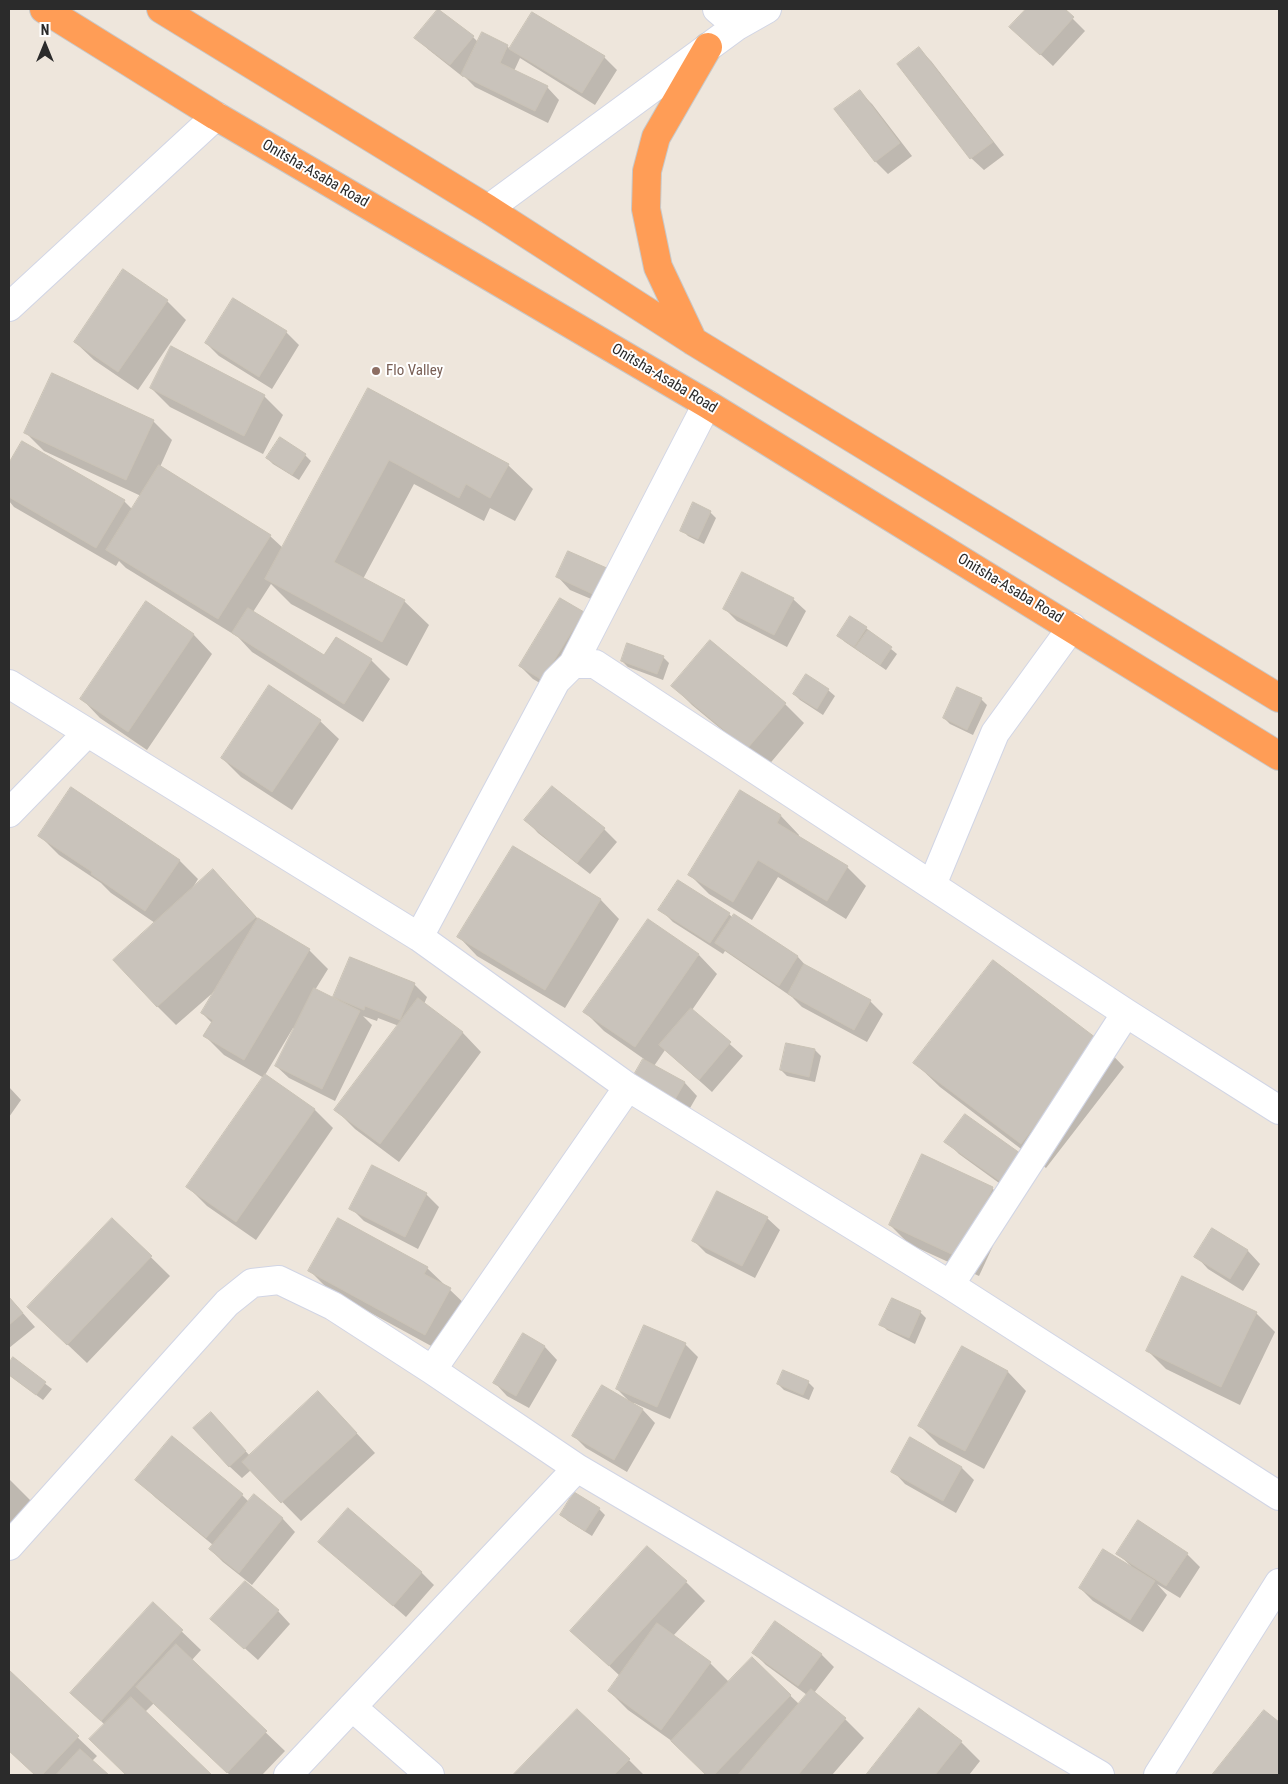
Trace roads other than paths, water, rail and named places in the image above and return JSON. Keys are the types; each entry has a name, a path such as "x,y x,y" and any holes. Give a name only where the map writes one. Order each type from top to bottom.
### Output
{"highway":[{"name":"Onitsha-Asaba Road","path":"44,9 216,116 707,404 1279,756"},
{"path":"161,9 488,209 694,341 1279,698"},
{"path":"694,341 658,267 646,209 647,171 656,137 708,47"}],"street":[{"path":"488,209 708,47 727,17 767,9"},
{"path":"9,307 216,116"},
{"path":"419,937 556,681 573,664 707,404"},
{"path":"932,885 996,733 1072,628"},
{"path":"573,664 596,664 1126,1013 1279,1110"},
{"path":"9,684 419,937 628,1087 950,1285 1279,1496"},
{"path":"9,813 87,733"},
{"path":"950,1285 1126,1013"},
{"path":"432,1370 628,1087"},
{"path":"9,1546 227,1303 252,1283 279,1280 333,1306 577,1468 1100,1775"},
{"path":"288,1775 577,1468"},
{"path":"1158,1775 1279,1583"},
{"path":"352,1707 430,1775"}],"place":[{"name":"Flo Valley","path":"376,371"}]}
